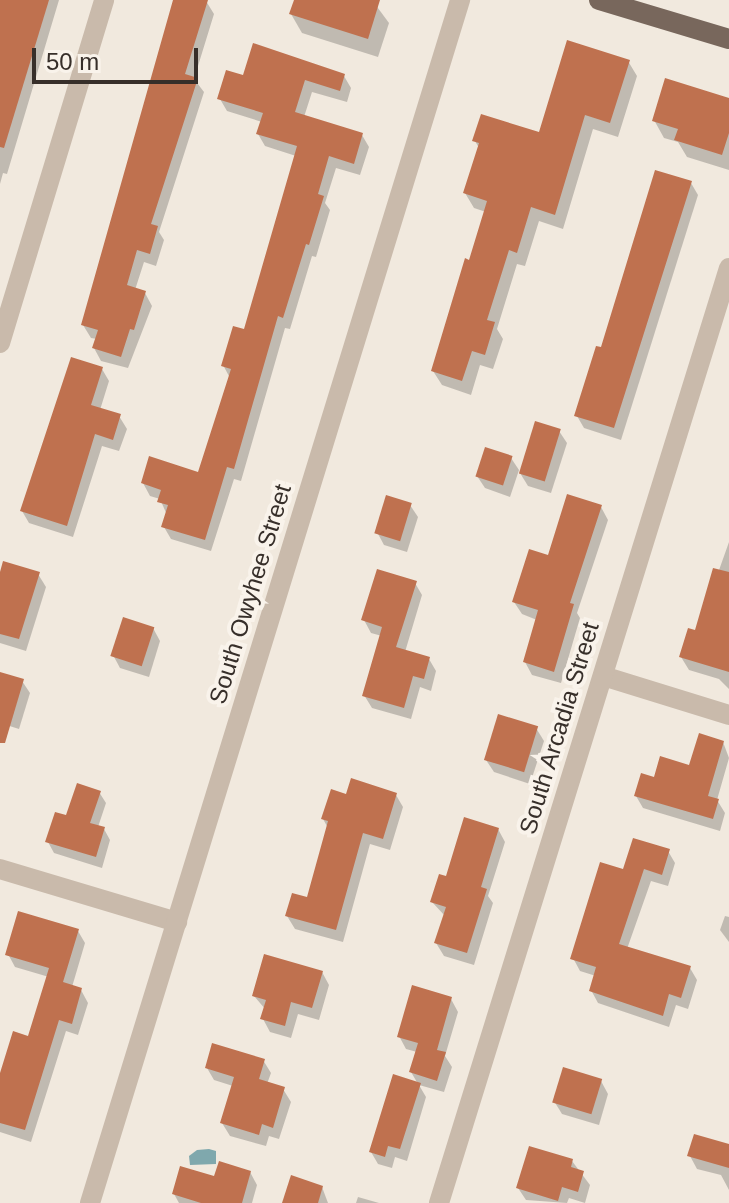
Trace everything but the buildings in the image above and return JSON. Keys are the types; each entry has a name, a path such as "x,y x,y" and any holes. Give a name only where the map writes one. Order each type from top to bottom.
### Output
{"main road":[{"path":"599,0 729,39"}],"street":[{"path":"0,343 104,0"},
{"name":"South Owyhee Street","path":"90,1203 460,0"},
{"name":"South Arcadia Street","path":"439,1203 729,268"},
{"path":"603,676 729,715"},
{"path":"0,869 177,922"}],"water":[{"path":"197,1150 216,1151 216,1164 190,1165 189,1156"}]}
